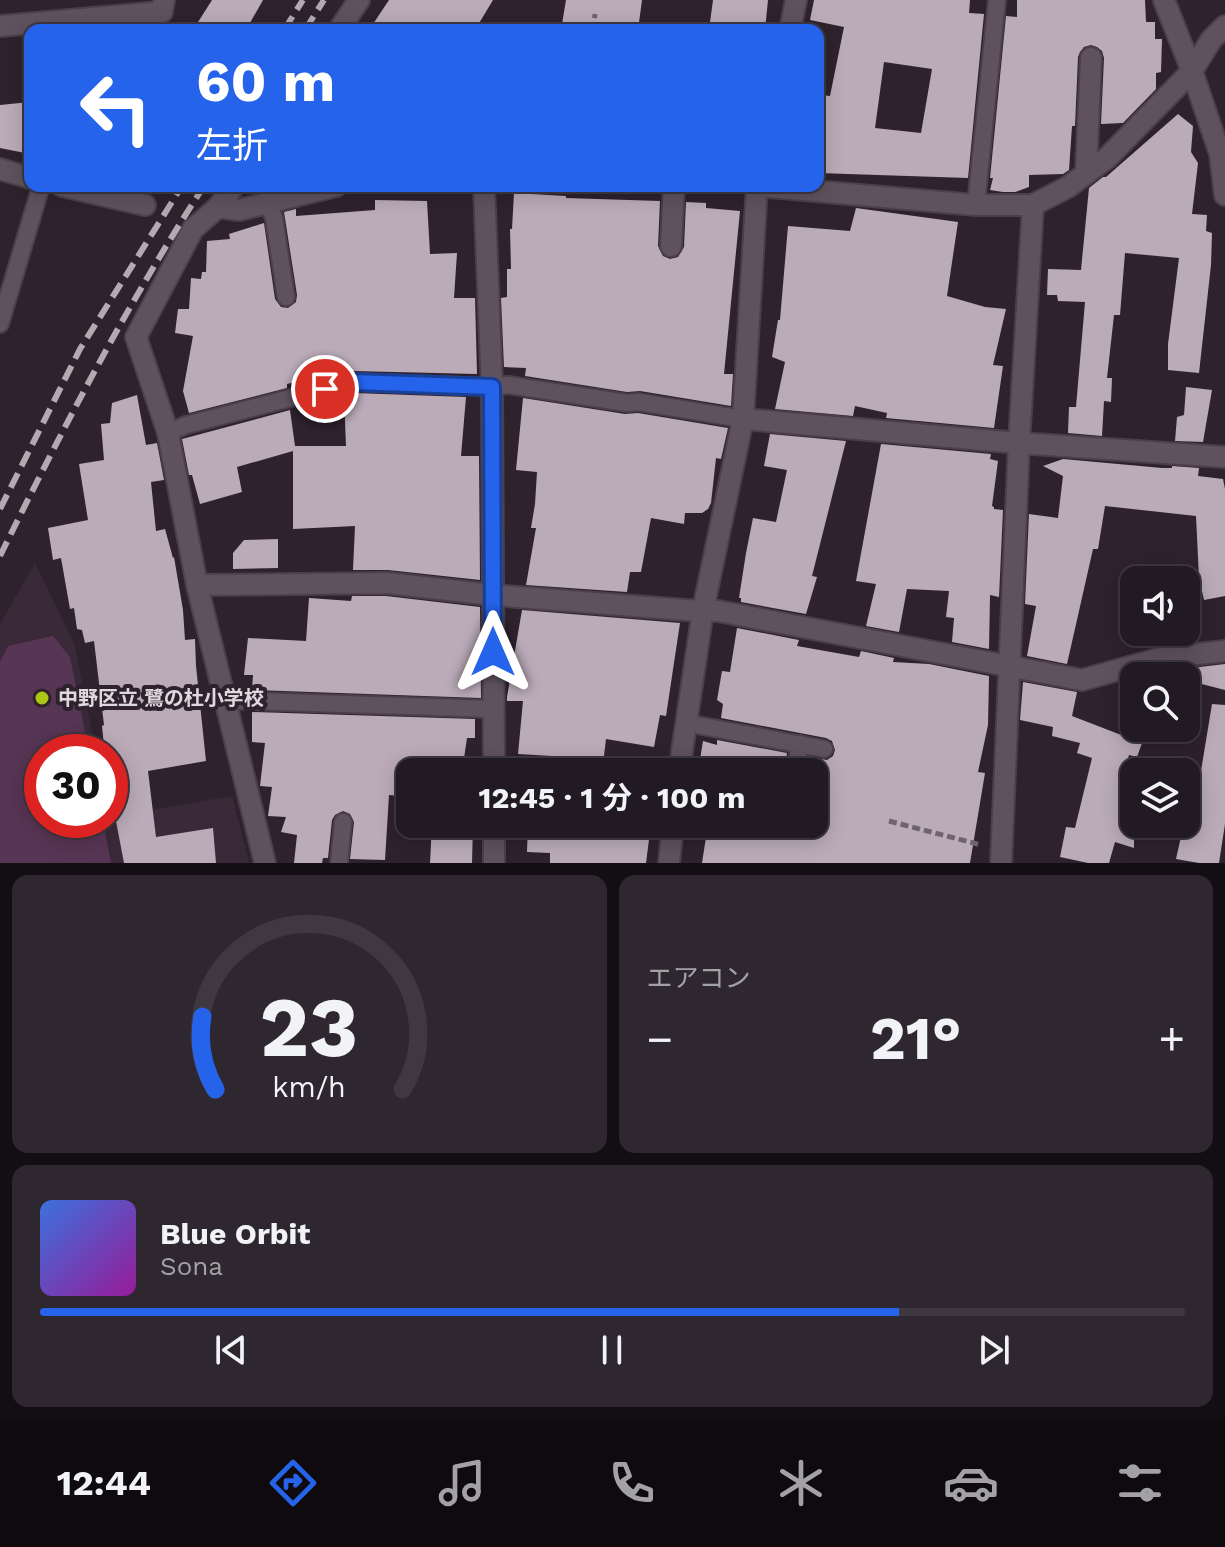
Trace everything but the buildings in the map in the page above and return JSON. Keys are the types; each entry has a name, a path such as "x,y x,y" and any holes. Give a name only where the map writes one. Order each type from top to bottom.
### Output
{"street":[{"path":"0,26 162,12 164,0"},
{"path":"343,24 359,0"},
{"path":"791,24 796,0"},
{"path":"1164,0 1220,154 1225,195"},
{"path":"824,192 976,205 1033,205 1068,187 1107,158 1192,71 1211,40 1225,26"},
{"path":"1086,174 1091,58"},
{"path":"0,169 24,176"},
{"path":"88,192 145,205"},
{"path":"229,192 193,229 136,337 168,433 197,585 265,863"},
{"path":"218,207 239,210 312,192"},
{"path":"484,192 492,387 494,758"},
{"path":"671,246 674,192"},
{"path":"681,758 703,610 743,419 756,192"},
{"path":"1001,857 1033,205"},
{"path":"743,419 1225,457"},
{"path":"197,585 387,583 493,595 718,611 1082,680 1161,658 1225,651"},
{"path":"494,838 494,863"},
{"path":"669,863 672,838"}],"lane":[{"path":"976,205 997,0"},
{"path":"0,324 39,192"},
{"path":"268,203 274,218 286,297"},
{"path":"168,433 186,425 353,382 508,385 743,419"},
{"path":"226,700 493,709"},
{"path":"686,723 824,749"},
{"path":"798,758 800,744"},
{"path":"339,863 343,822"}],"path":[{"path":"594,24 595,14"},
{"path":"889,821 1001,857"}],"shaded area":[{"name":"中野区立 鷺の杜小学校","path":"35,563 74,643 92,734 24,734 24,838 128,838 128,814 232,796 249,863 0,863 0,624"},
{"path":"53,636 70,657 85,734 24,734 24,838 106,838 111,863 0,863 0,662 8,646"}],"railway":[{"path":"288,24 303,0"},
{"path":"309,24 324,0"},
{"path":"0,509 80,349 178,192"},
{"path":"0,556 96,368 200,192"}],"place":[{"name":"中野区立 鷺の杜小学校","path":"42,698"}],"route":[{"path":"325,389 353,382 492,387 493,652"}]}
